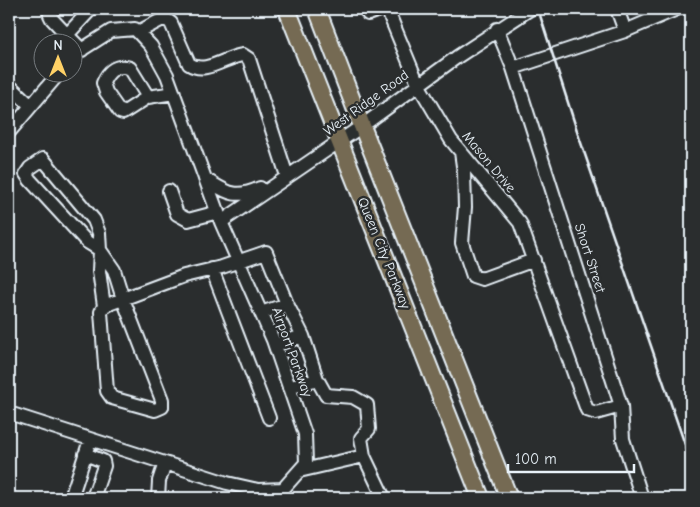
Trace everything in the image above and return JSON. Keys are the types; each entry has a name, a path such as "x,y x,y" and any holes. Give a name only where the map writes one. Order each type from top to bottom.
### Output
{"main road":[{"name":"Queen City Parkway","path":"288,9 481,498"},
{"name":"Queen City Parkway","path":"317,9 509,498"}],"street":[{"path":"54,9 50,15 52,20 64,32"},
{"path":"70,32 91,9"},
{"path":"366,9 368,14 382,9"},
{"name":"Mason Drive","path":"387,9 418,84 451,140 520,223 587,410 596,413 621,406"},
{"name":"West Ridge Road","path":"169,191 177,214 188,220 219,217 287,176 362,126 418,84 497,29 530,9"},
{"path":"617,9 625,31"},
{"path":"513,68 625,31 677,9"},
{"path":"82,51 111,31 135,29 138,32 161,20 167,20 171,23 189,64 196,68 202,69 236,55 243,55 249,59 287,176 246,194 228,193 205,179"},
{"name":"Short Street","path":"497,29 513,68 621,406 623,439 642,498"},
{"name":"Airport Parkway","path":"9,413 227,484 274,494 283,490 306,463 305,434 275,345 219,217 167,75 151,46 138,32"},
{"path":"9,132 51,82"},
{"path":"9,86 31,106"},
{"path":"148,97 174,93"},
{"path":"461,152 465,207 462,243 474,276 482,279 534,260"},
{"path":"104,306 99,271 100,250 99,233 94,220 43,160 30,168 26,174 87,242 100,250 114,270 124,299 162,400 162,407 155,410 112,398 107,391 100,312 104,306 124,299 184,276 266,252 287,304 303,336 317,379 326,395 353,397 367,405 369,429 362,438 364,456 384,498"},
{"path":"212,269 269,418"},
{"path":"262,313 287,304"},
{"path":"275,345 303,336"},
{"path":"289,388 317,379"},
{"path":"72,498 90,440"},
{"path":"85,454 103,461 104,466 93,498"},
{"path":"299,471 364,456"},
{"path":"158,498 159,481 164,464"}],"railway":[{"path":"538,9 580,140 691,462"}]}
